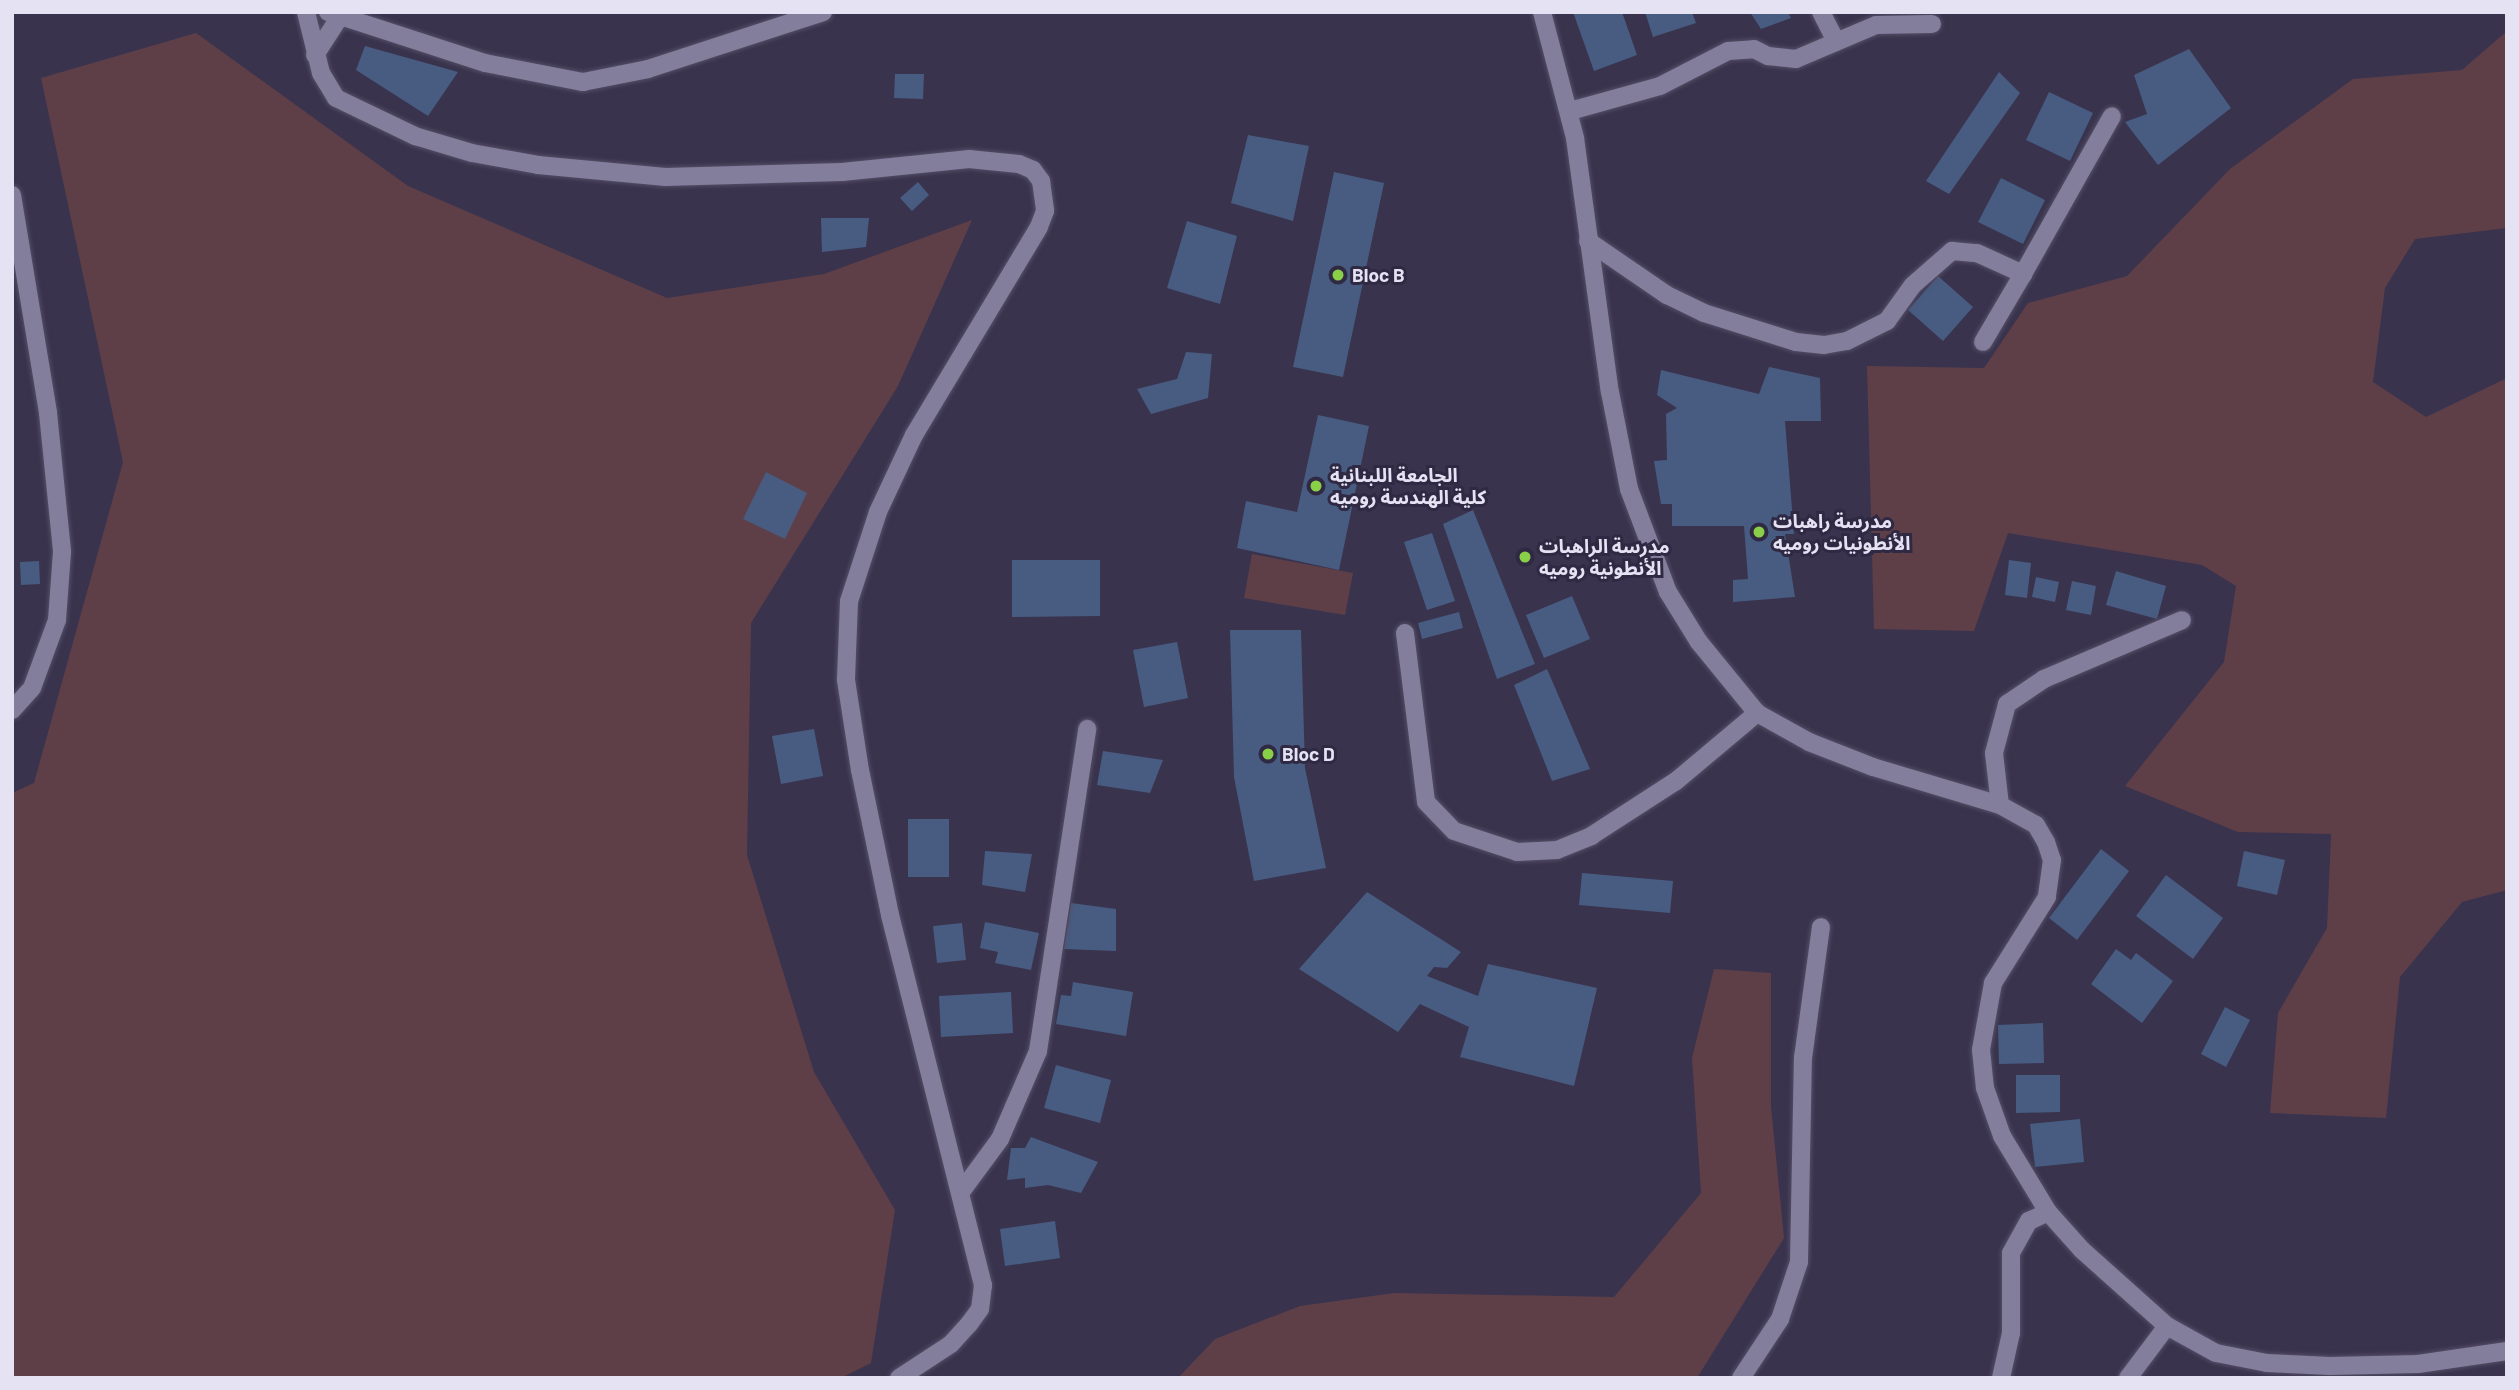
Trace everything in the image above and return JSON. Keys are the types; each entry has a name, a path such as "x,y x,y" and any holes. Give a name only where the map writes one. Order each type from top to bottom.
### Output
{"street":[{"path":"306,12 315,55 328,88 349,106 438,144 538,165 665,177 790,175 969,159 1019,164 1033,170 1041,181 1045,211 1039,227 942,383 878,512 852,586 845,646 854,736 888,902 980,1261 980,1308 951,1344 899,1378"},
{"path":"315,55 333,15 520,72 583,82 648,69 823,12"},
{"path":"1542,12 1570,111 1614,415 1643,535 1668,592 1699,642 1757,713 1809,742 1874,767 2000,805 2036,825 2052,860 2048,897 1993,983 1982,1031 1982,1069 2002,1136 2048,1212 2082,1250 2167,1326 2216,1353 2267,1363 2418,1364 2507,1351"},
{"path":"1821,12 1836,41"},
{"path":"1570,111 1660,86 1728,51 1754,49 1768,56 1796,59 1876,24 1933,24"},
{"path":"1983,342 2112,116"},
{"path":"12,195 48,414 62,551 57,620 32,688 12,710"},
{"path":"1588,241 1667,295 1703,313 1796,342 1824,345 1871,332 1887,321 1913,285 1952,251 1977,253 2023,274"},
{"path":"2000,805 1994,753 2007,704 2044,679 2182,620"},
{"path":"1405,633 1426,802 1454,831 1517,852 1557,850 1591,836 1676,781 1757,713"},
{"path":"961,1192 1000,1139 1038,1051 1087,729"},
{"path":"1741,1378 1780,1319 1799,1262 1802,1072 1821,927"},
{"path":"2001,1378 2011,1334 2011,1253 2029,1221 2048,1212"},
{"path":"2128,1378 2167,1326"}],"shaded area":[{"path":"2507,31 2507,228 2415,239 2385,288 2373,382 2426,417 2507,378 2507,890 2462,902 2400,977 2386,1118 2270,1113 2278,1013 2327,928 2331,834 2238,832 2125,786 2224,662 2236,586 2202,565 2008,533 1974,631 1874,629 1867,366 1984,368 2028,303 2127,276 2230,169 2353,79 2462,70"},
{"path":"196,33 408,186 667,298 824,274 972,220 898,386 751,623 747,855 814,1072 895,1210 871,1363 841,1378 12,1378 12,793 34,783 123,462 41,78"},
{"path":"1252,554 1353,573 1345,615 1244,598"},
{"path":"1714,969 1771,973 1771,1107 1784,1238 1697,1378 1178,1378 1215,1339 1300,1306 1394,1293 1614,1297 1701,1193 1692,1058"}],"building":[{"path":"1573,12 1622,12 1637,55 1594,71"},
{"path":"1645,12 1692,12 1696,23 1653,37"},
{"path":"1750,12 1788,12 1791,18 1761,29"},
{"path":"365,46 458,72 428,116 356,70"},
{"path":"2189,49 2231,108 2158,165 2125,122 2147,114 2134,75"},
{"path":"1999,72 2020,93 1949,194 1926,181"},
{"path":"895,74 924,74 923,99 894,98"},
{"path":"2049,92 2093,113 2070,161 2026,140"},
{"path":"1248,135 1309,146 1293,221 1231,203"},
{"name":"Bloc B","path":"1334,172 1384,183 1343,377 1293,367"},
{"path":"2001,178 2045,200 2023,244 1978,222"},
{"path":"918,182 929,195 912,211 900,198"},
{"path":"821,218 869,218 866,247 822,252"},
{"path":"1187,221 1237,236 1220,304 1167,288"},
{"path":"1938,276 1973,307 1943,341 1908,310"},
{"path":"1186,352 1212,354 1208,398 1151,414 1137,389 1177,379"},
{"path":"1769,367 1820,378 1821,421 1785,421 1794,534 1785,534 1795,597 1733,602 1733,580 1748,579 1744,526 1672,526 1672,504 1661,504 1654,461 1667,460 1666,414 1677,408 1657,395 1661,370 1759,394"},
{"path":"1318,415 1369,426 1339,570 1237,548 1246,501 1297,512"},
{"path":"766,472 807,493 785,539 743,519"},
{"path":"1473,510 1535,664 1497,679 1443,524"},
{"path":"1432,533 1455,601 1427,610 1404,542"},
{"path":"1012,560 1100,560 1100,616 1012,617"},
{"path":"2009,560 2031,563 2027,598 2005,595"},
{"path":"39,561 40,584 21,585 20,562"},
{"path":"2116,571 2166,586 2157,619 2106,605"},
{"path":"2036,577 2059,582 2055,602 2032,597"},
{"path":"2072,581 2096,586 2091,615 2066,610"},
{"path":"1572,596 1590,639 1544,658 1526,615"},
{"path":"1459,612 1463,628 1422,639 1418,623"},
{"name":"Bloc D","path":"1230,630 1301,630 1305,768 1326,868 1254,881 1234,777"},
{"path":"1177,642 1188,698 1144,707 1133,650"},
{"path":"1547,669 1590,769 1552,781 1514,685"},
{"path":"814,729 823,776 781,784 772,736"},
{"path":"1103,751 1163,760 1150,793 1097,785"},
{"path":"908,819 949,819 949,877 908,877"},
{"path":"2101,849 2129,871 2077,940 2049,918"},
{"path":"985,851 1032,854 1025,892 982,885"},
{"path":"2244,851 2285,860 2277,895 2237,886"},
{"path":"1582,873 1673,881 1670,913 1579,905"},
{"path":"2166,875 2223,918 2193,959 2136,916"},
{"path":"1367,892 1461,952 1447,968 1434,967 1427,976 1478,996 1488,964 1597,988 1574,1086 1460,1057 1469,1027 1420,1004 1398,1032 1299,969"},
{"path":"1071,903 1116,909 1116,951 1064,949"},
{"path":"985,922 1039,933 1031,970 995,963 998,952 980,948"},
{"path":"962,923 966,960 937,963 933,926"},
{"path":"2116,949 2131,960 2136,953 2173,981 2142,1023 2091,984"},
{"path":"1073,982 1133,992 1126,1036 1056,1024 1061,995 1071,996"},
{"path":"1011,992 1013,1033 941,1037 939,996"},
{"path":"2225,1007 2250,1020 2226,1067 2201,1054"},
{"path":"2043,1023 2044,1063 1999,1064 1998,1025"},
{"path":"1056,1065 1111,1080 1100,1123 1044,1108"},
{"path":"2016,1075 2060,1075 2060,1112 2016,1113"},
{"path":"2080,1119 2084,1162 2035,1167 2030,1124"},
{"path":"1031,1137 1098,1162 1081,1193 1048,1185 1025,1188 1025,1178 1007,1180 1011,1148 1025,1148"},
{"path":"1055,1221 1060,1258 1005,1266 1000,1229"}],"place":[{"name":"Bloc B","path":"1338,275"},
{"name":"الجامعة اللبنانية كلية الهندسة روميه","path":"1316,486"},
{"name":"مدرسة راهبات الأنطونيات روميه","path":"1759,532"},
{"name":"مدرسة الراهبات الأنطونية روميه","path":"1525,557"},
{"name":"Bloc D","path":"1268,754"}]}
